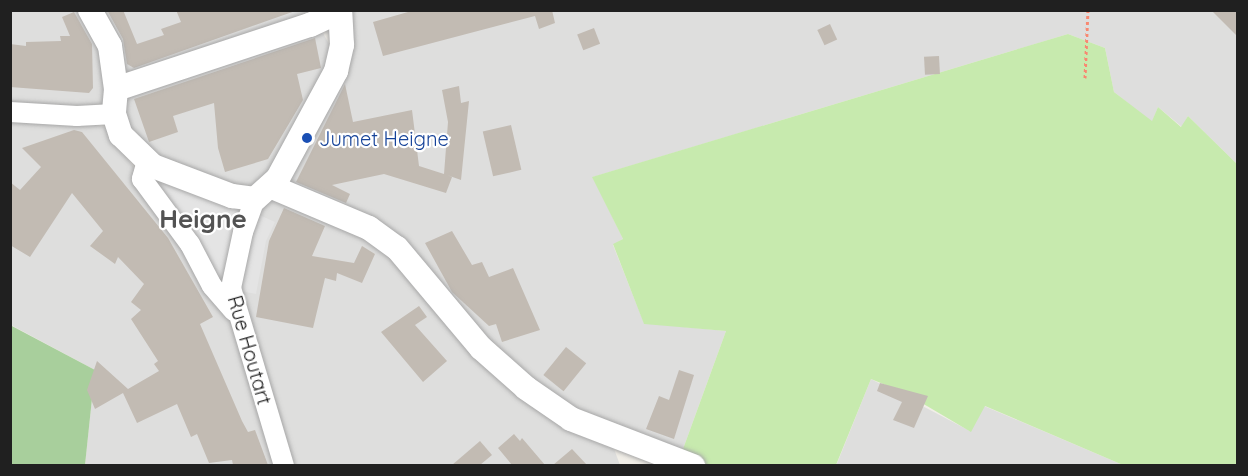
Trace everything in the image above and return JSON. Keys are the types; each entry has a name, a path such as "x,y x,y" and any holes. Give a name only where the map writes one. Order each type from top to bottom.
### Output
{"street":[{"path":"90,10 110,46 116,89 114,114 121,135 147,161 232,196 263,193 369,228 397,248 481,348 526,388 571,419 693,465"},
{"path":"116,89 310,25 341,11 342,45 336,71 263,193"},
{"path":"310,25 336,49 336,71"},
{"path":"10,112 114,114"},
{"path":"10,126 38,114"},
{"path":"147,161 142,179 190,244 212,286 238,317"},
{"name":"Rue Houtart","path":"263,193 243,232 231,288 284,465"}],"path":[{"path":"1085,78 1088,10"}],"shaded area":[{"path":"10,11 90,11 114,78 115,98 116,89 310,25 323,33 336,57 310,112 341,52 340,11 1237,11 1237,164 1188,116 1182,127 1158,107 1152,122 1114,92 1105,48 1068,34 593,177 623,239 613,245 644,323 726,331 679,460 608,433 620,465 286,466 283,459 284,465 85,465 95,370 11,325","holes":["114,114 130,144 153,166 255,199 229,303 106,128 70,116","382,241 397,248 452,315"]},
{"path":"97,11 321,11 127,82"},
{"path":"147,161 191,180 240,211 219,293 166,211"},
{"path":"257,214 275,222 266,241 256,294 237,290"},
{"path":"871,379 970,431 984,406 1123,465 836,466"}],"green space":[{"path":"1068,34 1105,48 1114,92 1152,121 1158,107 1181,127 1188,116 1237,164 1237,465 1123,465 985,406 971,432 905,393 871,379 836,465 693,466 679,460 726,331 644,324 613,244 623,239 592,177"},
{"path":"10,325 95,370 85,465 11,465"}],"building":[{"path":"107,10 123,10 137,44 164,35 161,29 181,22 176,10 298,10 134,68 127,64 123,39"},
{"path":"415,10 552,10 555,23 539,29 535,16 383,56 373,22"},
{"path":"1211,10 1238,10 1238,37"},
{"path":"74,12 92,44 93,88 89,93 10,87 10,44 26,46 26,42 61,41 60,36 70,36 62,17"},
{"path":"830,24 837,39 824,45 817,30"},
{"path":"594,28 600,44 583,50 577,34"},
{"path":"315,38 321,68 297,74 303,100 268,159 225,172 218,148 214,103 173,116 178,132 149,142 134,99"},
{"path":"939,56 940,74 925,75 924,57"},
{"path":"345,84 353,122 412,110 419,166 444,174 448,122 442,90 459,86 461,103 469,101 461,180 447,175 452,177 446,193 384,174 332,185 350,194 346,203 296,182"},
{"path":"511,125 521,170 493,176 483,132"},
{"path":"74,130 82,132 168,238 213,317 200,324 242,421 248,432 255,430 268,465 233,465 232,460 209,463 197,434 191,437 177,404 137,423 123,393 95,409 87,390 97,361 128,389 159,371 154,364 158,361 131,319 141,310 131,302 144,284 118,257 115,264 90,246 103,231 72,193 30,257 10,245 10,182 20,190 41,167 22,148"},
{"path":"284,208 325,226 312,256 354,263 362,246 375,254 362,283 337,273 336,281 325,278 313,328 256,317 269,241"},
{"path":"452,231 472,265 482,262 489,277 513,268 540,330 502,342 496,324 489,326 452,292 425,243"},
{"path":"419,306 427,317 415,325 447,361 423,382 381,332"},
{"path":"566,347 586,363 564,391 543,375"},
{"path":"679,370 694,375 674,439 646,429 659,396 669,400"},
{"path":"880,383 928,396 914,428 893,420 902,402 877,391"},
{"path":"514,434 520,441 522,438 545,465 512,465 498,448"},
{"path":"480,441 492,455 480,465 452,465"},
{"path":"572,449 587,465 553,465"}],"place":[{"name":"Jumet Heigne","path":"307,138"}],"district":[{"name":"Heigne","path":"203,219"}]}
